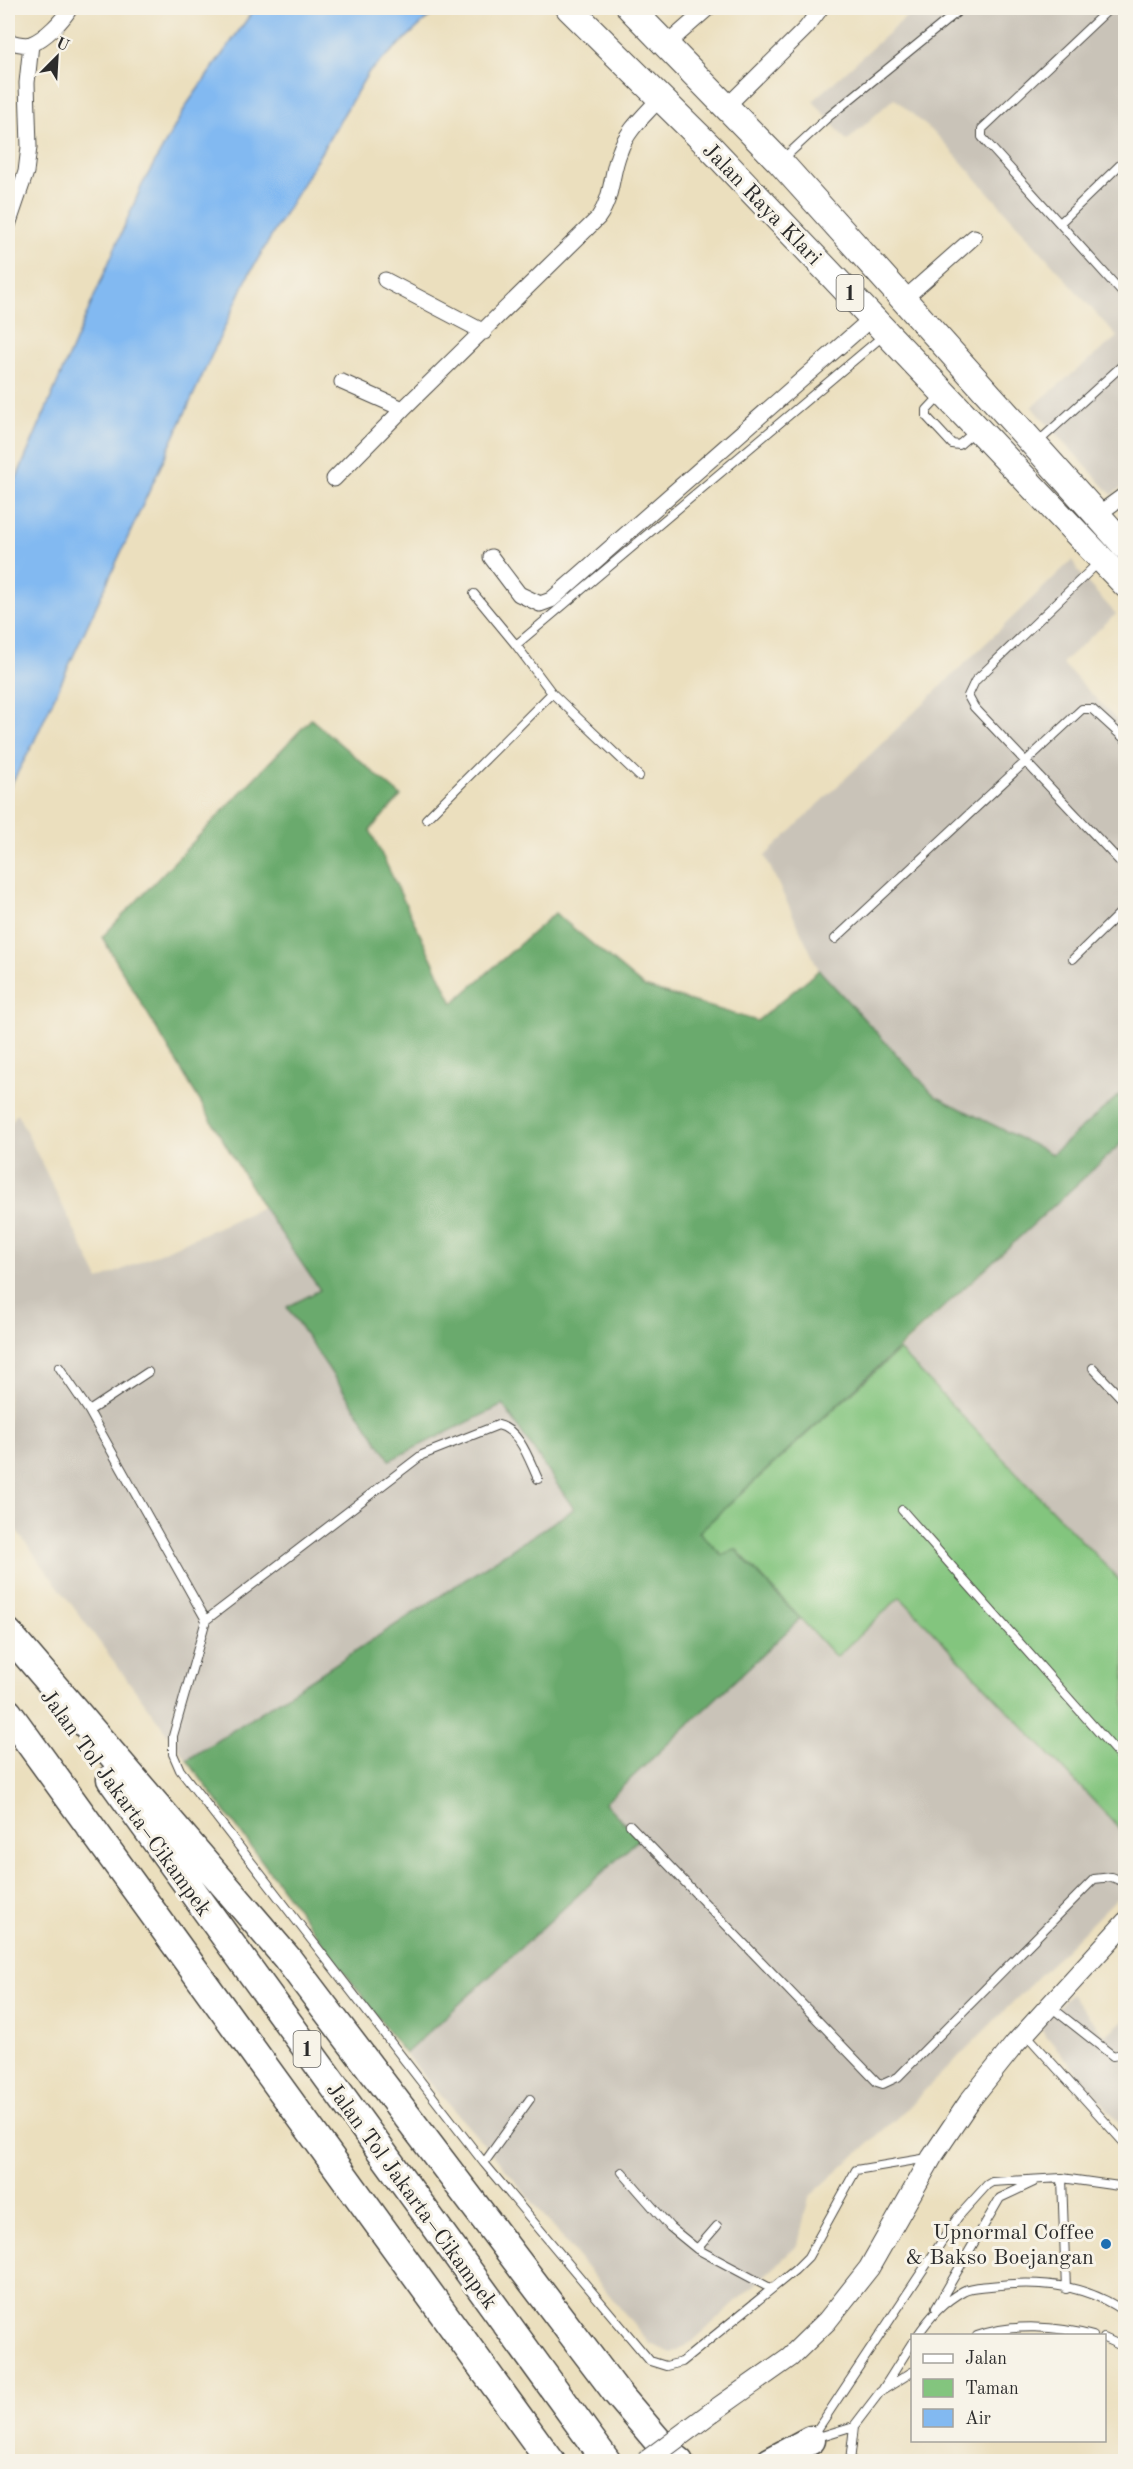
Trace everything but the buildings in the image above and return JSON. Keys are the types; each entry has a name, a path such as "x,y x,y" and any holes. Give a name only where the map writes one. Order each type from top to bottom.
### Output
{"highway":[{"name":"Jalan Raya Klari","path":"569,8 660,98 945,392 1125,585"},
{"name":"Jalan Raya Klari","path":"630,8 780,162 1125,547"},
{"name":"Jalan Tol Jakarta–Cikampek","path":"8,1635 607,2462"},
{"path":"8,1635 287,1958 617,2393 670,2455 679,2462"},
{"name":"Jalan Tol Jakarta–Cikampek","path":"8,1713 551,2462"},
{"path":"770,2462 811,2440"}],"street":[{"path":"8,41 20,45 31,44 63,19 70,8"},
{"path":"666,45 708,8"},
{"path":"727,106 806,28 821,8"},
{"path":"8,225 26,172 29,147 27,83 31,44"},
{"path":"334,479 598,218 611,194 619,152 624,141 660,98"},
{"path":"903,300 974,237"},
{"path":"385,280 484,332"},
{"path":"491,556 519,594 540,604 551,600 880,325"},
{"path":"342,382 403,409"},
{"path":"1097,515 1125,494"},
{"path":"645,2462 790,2357 826,2321 869,2268 932,2157 970,2099 1025,2033 1125,1923"}],"lane":[{"path":"780,162 827,118 962,8"},
{"path":"1110,8 982,129 982,137 1125,297"},
{"path":"1060,223 1125,159"},
{"path":"516,645 880,325"},
{"path":"1036,445 1125,362"},
{"path":"1102,558 970,687 968,696 974,707 1024,763 1125,868"},
{"path":"474,594 552,693 639,776"},
{"path":"426,819 552,693"},
{"path":"835,939 1082,709 1092,709 1125,740"},
{"path":"1073,959 1125,907"},
{"path":"59,1367 89,1412 206,1620"},
{"path":"1093,1368 1125,1403"},
{"path":"89,1412 148,1372"},
{"path":"538,1479 515,1435 508,1427 498,1425 422,1455 206,1620 173,1736 173,1754 180,1770 484,2163 650,2361 666,2366 682,2362 808,2257 856,2170 932,2157"},
{"path":"902,1510 1125,1763"},
{"path":"630,1825 877,2082 883,2084 898,2077 1094,1878 1112,1877 1125,1883"},
{"path":"1049,2006 1113,2056 1125,2053"},
{"path":"1025,2033 1125,2145"},
{"path":"484,2163 530,2099"},
{"path":"622,2172 670,2227 697,2249 770,2288"},
{"path":"1062,2178 1066,2289"},
{"path":"811,2440 958,2217 982,2188 992,2182 1062,2178 1125,2187"},
{"path":"919,2334 1000,2198 1018,2188 1043,2179"},
{"path":"697,2249 717,2226"},
{"path":"934,2312 965,2290 1018,2282 1082,2290 1107,2299 1125,2313"},
{"path":"986,2334 1010,2329 1057,2329 1083,2334"},
{"path":"1106,2339 1125,2348"},
{"path":"850,2462 854,2426 880,2392 911,2345"},
{"path":"880,2392 911,2373"},
{"path":"811,2440 854,2426"}],"shaded area":[{"path":"916,8 1125,8 1126,484 1112,495 1032,407 1117,337 940,138 894,98 847,141 813,101"},
{"path":"1072,560 1083,578 1116,614 1062,663 1125,729 1125,1090 1052,1154 935,1096 819,970 765,856"},
{"path":"17,1113 99,1280 263,1207 320,1290 288,1307 390,1460 503,1404 575,1509 187,1760 8,1519 8,1128"},
{"path":"1125,1140 1125,1586 899,1350"},
{"path":"900,1597 1125,1834 1125,1890 900,2115 809,2197 798,2245 692,2342 672,2353 650,2344 506,2170 405,2054 638,1840 605,1804 800,1619 836,1656"},
{"path":"1071,1994 1105,2036 1125,2019 1125,2130 1039,2027"}],"green space":[{"path":"311,719 401,796 370,830 453,1003 555,913 644,987 757,1021 819,970 935,1096 1052,1154 1125,1090 1125,1140 699,1532 722,1555 735,1549 800,1619 605,1803 639,1839 405,2054 187,1760 574,1509 503,1405 390,1460 287,1307 320,1290 263,1207 102,937"},
{"path":"899,1350 1125,1586 1125,1834 900,1597 836,1657 736,1549 722,1555 699,1532"}],"water":[{"path":"255,8 439,8 368,73 249,274 31,748 8,790 8,498 142,185 188,103"}],"place":[{"name":"Upnormal Coffee & Bakso Boejangan","path":"1106,2244"}]}
